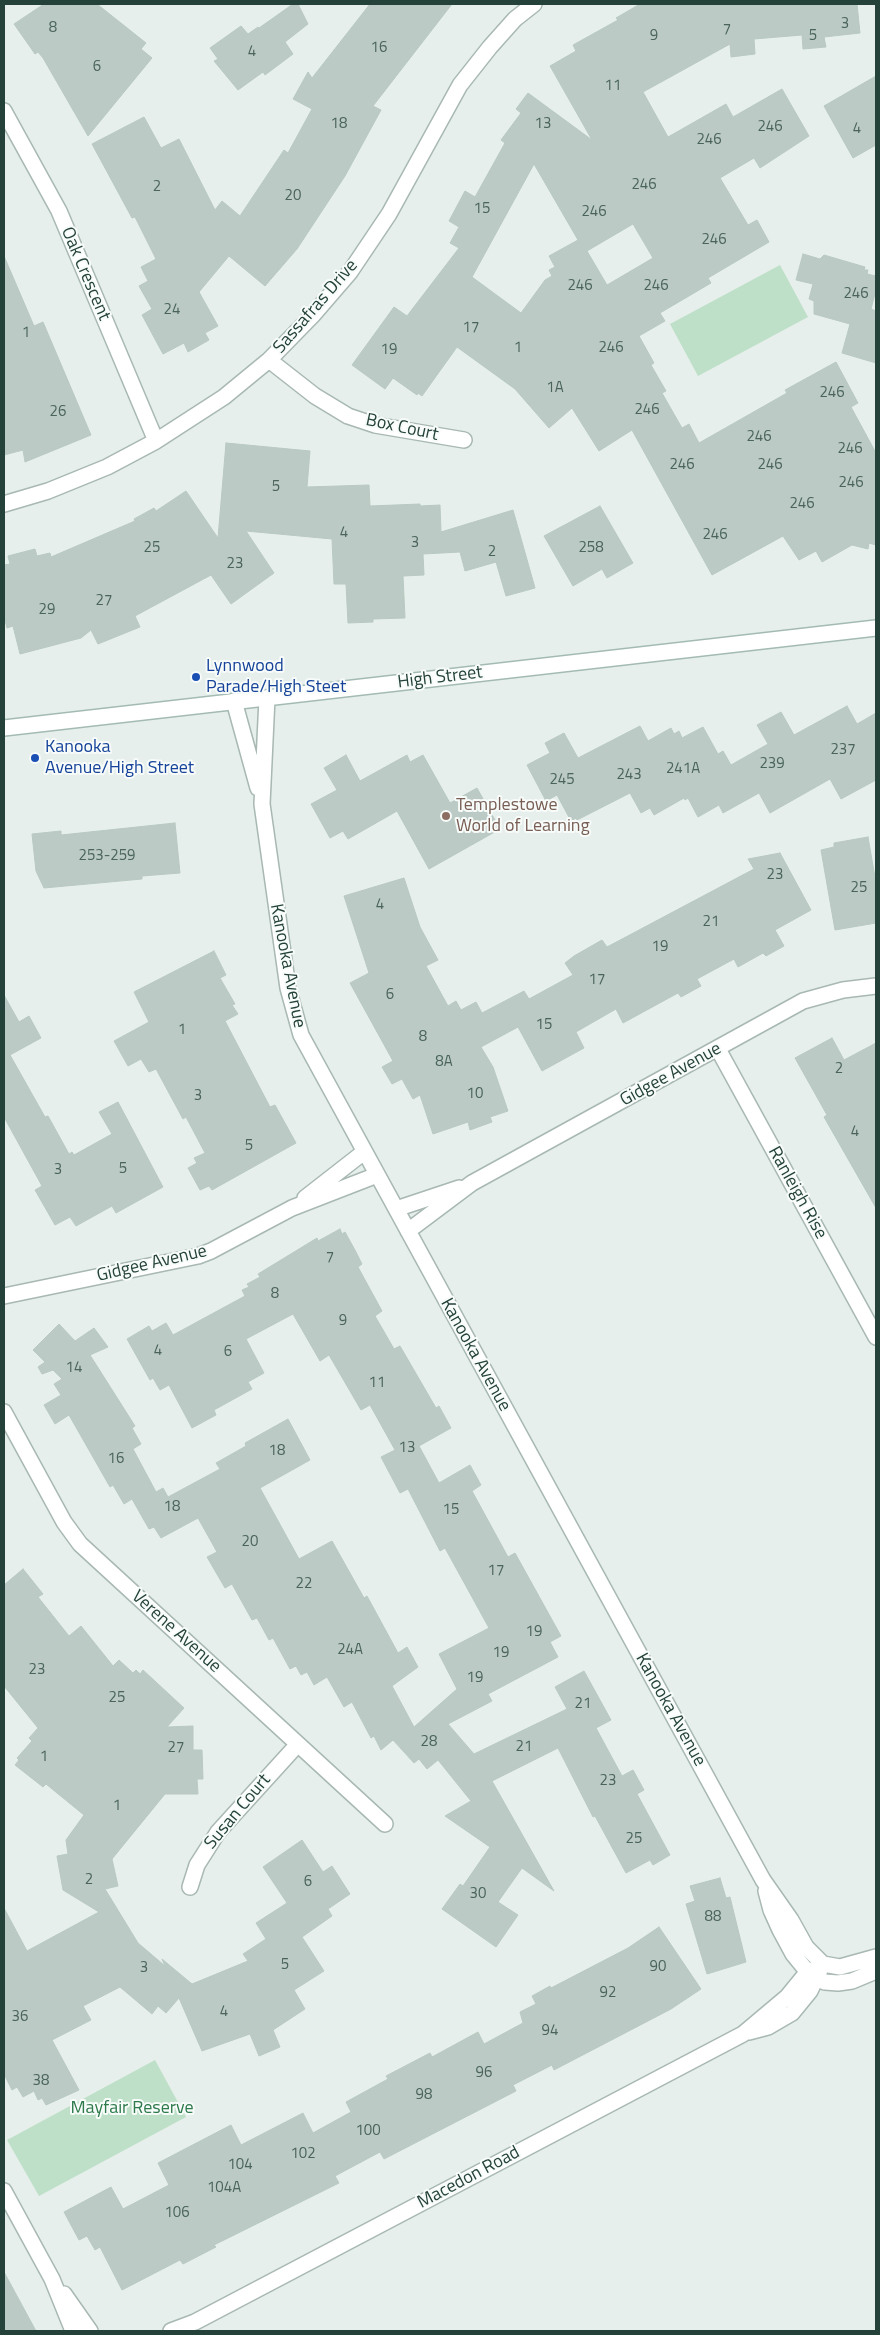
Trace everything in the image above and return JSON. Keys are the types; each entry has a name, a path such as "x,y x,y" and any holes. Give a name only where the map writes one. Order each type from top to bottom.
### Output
{"street":[{"name":"Sassafras Drive","path":"4,504 65,484 107,467 156,441 224,397 269,360 312,316 350,272 389,214 460,85 490,47 516,19 534,4"},
{"name":"Oak Crescent","path":"4,111 58,211 156,441"},
{"name":"Box Court","path":"269,360 315,396 348,416 375,425 464,440"},
{"name":"High Street","path":"4,728 876,628"},
{"name":"Kanooka Avenue","path":"262,804 267,698"},
{"name":"Kanooka Avenue","path":"234,702 262,804 288,988 296,1024 364,1152 763,1880 792,1920 806,1947 823,1964"},
{"name":"Gidgee Avenue","path":"408,1231 472,1183 803,1001 828,993 876,986"},
{"name":"Ranleigh Rise","path":"718,1049 876,1337"},
{"name":"Gidgee Avenue","path":"292,1208 364,1152"},
{"name":"Gidgee Avenue","path":"4,1296 198,1256 218,1248 292,1208 377,1175"},
{"name":"Gidgee Avenue","path":"396,1209 472,1183"},
{"name":"Verene Avenue","path":"4,1412 64,1522 80,1544 385,1824"},
{"name":"Susan Court","path":"190,1887 197,1865 218,1832 298,1744"},
{"name":"Kanooka Avenue","path":"763,1880 771,1910 780,1930 793,1954 812,1976"},
{"path":"823,1964 840,1967 876,1958"},
{"name":"Macedon Road","path":"170,2331 189,2327 743,2034 787,1998 823,1964"},
{"path":"812,1976 838,1983 852,1981 876,1971"},
{"path":"4,2191 52,2279 73,2331"},
{"path":"52,2279 90,2331"}],"green space":[{"path":"780,265 808,317 698,376 670,324"},
{"name":"Mayfair Reserve","path":"155,2060 186,2117 39,2196 7,2140"}],"building":[{"path":"44,4 97,4 146,43 141,49 152,58 88,136 43,58 38,52 35,54 14,24"},
{"path":"293,4 298,4 308,24 285,42 293,54 265,75 263,72 238,90 214,61 218,59 210,48 241,26 248,34"},
{"path":"370,4 452,4 373,106 381,110 345,176 297,249 265,286 229,256 199,292 218,326 205,333 209,340 188,352 184,343 163,354 142,315 152,309 139,286 148,281 141,267 156,259 135,217 132,218 92,144 144,117 161,148 179,139 215,210 222,201 240,216 284,150 288,153 312,109 293,99 308,72 312,78"},
{"path":"640,4 857,4 860,33 824,37 826,47 803,49 802,35 754,39 755,54 731,57 730,44 643,92 668,137 726,104 733,117 782,89 809,136 760,168 754,158 720,178 748,225 757,220 769,242 708,278 711,283 660,313 665,321 639,336 654,363 651,365 666,391 662,393 682,428 689,424 699,443 787,393 785,390 836,362 858,403 851,407 876,453 876,545 869,543 868,549 852,545 822,562 816,551 799,560 783,536 712,575 632,430 599,451 572,408 549,428 515,389 457,347 422,396 418,393 417,395 393,378 385,389 352,365 394,307 407,316 459,248 450,243 459,227 449,221 465,191 475,197 505,143 501,140 521,113 516,109 528,93 592,140 550,66 576,51 573,45 618,20 616,18","holes":["534,164 578,240 549,256 555,267 549,270 552,276 545,280 521,313 472,277","633,224 653,258 607,285 587,251"]},
{"path":"876,76 876,145 853,158 824,106"},
{"path":"803,254 820,259 824,255 865,267 864,270 868,270 867,274 876,276 876,290 871,309 876,311 876,363 842,353 850,324 814,314 814,301 809,299 813,284 796,280"},
{"path":"4,256 34,326 43,322 91,435 25,462 23,450 4,455"},
{"path":"226,443 310,451 307,487 369,485 370,506 440,505 441,532 513,510 535,588 506,596 496,562 465,571 460,552 423,554 424,575 403,576 405,618 373,619 373,622 348,623 346,584 334,584 332,539 246,531 274,573 231,604 211,575 135,616 140,627 98,644 91,630 81,638 20,654 13,626 7,628 4,616 4,565 10,564 8,556 35,549 37,556 50,553 51,557 135,521 134,519 154,508 156,511 186,491 218,538"},
{"path":"600,506 633,563 607,578 602,569 573,586 544,536"},
{"path":"847,706 857,724 876,713 876,780 841,799 830,779 770,813 759,793 723,813 719,805 698,817 688,798 685,800 684,798 654,815 650,808 641,813 630,793 577,820 576,818 571,821 557,795 546,801 527,765 550,753 545,743 564,733 578,758 640,726 648,741 671,728 674,734 679,731 682,738 703,727 718,754 723,751 731,765 768,744 757,725 781,712 794,735"},
{"name":"Templestowe World of Learning","path":"346,755 360,781 407,755 410,762 423,755 450,803 477,788 500,829 429,869 397,811 348,839 343,831 330,838 311,804 337,790 324,768"},
{"path":"175,823 180,873 142,876 142,879 44,888 36,871 32,834 61,831 61,835"},
{"path":"868,837 876,883 876,923 835,930 821,850 834,847 834,843"},
{"path":"780,853 811,910 775,930 784,946 766,956 763,953 738,967 734,959 697,979 701,986 681,997 678,993 623,1023 616,1009 576,1032 584,1048 542,1071 518,1027 481,1047 493,1067 508,1111 490,1117 492,1122 470,1130 468,1122 433,1134 420,1095 413,1099 402,1079 392,1084 382,1067 393,1061 350,983 369,973 344,896 404,878 420,927 438,960 426,966 448,1006 456,1001 461,1010 476,1002 482,1013 524,991 529,999 573,975 565,963 574,956 602,940 607,947 754,869 748,859"},
{"path":"214,951 226,975 220,978 235,1004 232,1005 238,1014 225,1021 270,1107 275,1105 296,1143 212,1190 209,1186 200,1190 188,1168 197,1163 194,1158 205,1153 186,1117 183,1119 156,1069 149,1072 141,1059 128,1066 114,1041 149,1022 134,992"},
{"path":"4,995 19,1022 29,1016 41,1038 10,1055 45,1117 48,1116 69,1154 72,1152 74,1155 112,1134 99,1112 118,1102 163,1187 116,1213 112,1206 76,1226 70,1217 55,1225 35,1190 42,1186 4,1117"},
{"path":"832,1038 844,1060 876,1043 876,1208 824,1117 827,1115 795,1058"},
{"path":"340,1229 342,1234 345,1232 356,1252 362,1264 358,1267 382,1311 375,1316 394,1349 400,1346 436,1408 439,1406 451,1428 419,1446 439,1483 470,1465 481,1485 472,1491 508,1557 515,1553 561,1636 550,1642 558,1657 488,1694 492,1701 448,1724 474,1754 567,1709 555,1687 584,1671 611,1720 596,1728 622,1776 633,1770 644,1790 637,1794 670,1855 653,1865 650,1860 626,1873 595,1816 593,1817 558,1748 492,1781 554,1891 522,1868 498,1902 518,1915 496,1947 442,1909 460,1884 463,1886 490,1847 445,1816 471,1801 438,1760 427,1769 419,1759 414,1763 393,1740 381,1750 374,1736 371,1738 352,1702 344,1707 327,1677 314,1685 307,1672 301,1675 296,1666 290,1669 273,1638 269,1640 257,1618 252,1620 232,1584 225,1588 207,1557 217,1552 198,1518 161,1538 154,1527 149,1529 132,1499 124,1504 113,1485 110,1487 69,1415 55,1424 44,1405 61,1395 54,1384 62,1379 53,1370 42,1374 38,1367 45,1362 33,1350 59,1324 75,1341 94,1328 108,1347 90,1355 135,1426 132,1428 141,1444 133,1449 156,1492 163,1488 168,1497 220,1469 216,1463 246,1446 245,1443 288,1419 310,1460 260,1488 299,1559 332,1541 364,1598 367,1596 398,1653 407,1647 418,1667 392,1686 414,1727 457,1689 439,1654 489,1628 445,1548 440,1551 408,1489 400,1493 381,1457 395,1450 370,1405 361,1410 329,1355 320,1361 293,1314 246,1339 264,1373 248,1382 252,1389 214,1410 216,1415 192,1428 169,1385 160,1390 153,1378 150,1380 127,1339 149,1326 152,1331 166,1323 173,1335 245,1296 242,1290 249,1287 247,1284 260,1277 258,1274 317,1238 318,1241"},
{"path":"23,1569 43,1594 38,1597 69,1636 81,1626 113,1666 119,1660 133,1673 136,1670 140,1674 143,1670 184,1708 167,1727 193,1726 193,1750 202,1750 203,1779 197,1779 198,1794 165,1794 112,1859 118,1886 105,1889 138,1943 165,1966 162,1959 192,1984 248,1961 243,1954 266,1939 256,1923 287,1903 263,1867 302,1840 323,1872 332,1866 350,1894 328,1909 332,1916 302,1937 324,1971 294,1990 305,2009 273,2030 280,2047 259,2056 250,2034 202,2051 179,1998 166,2013 158,2006 152,2014 120,1987 83,2006 91,2020 52,2040 79,2090 46,2105 42,2098 38,2100 34,2091 23,2097 17,2087 12,2090 4,2074 4,1908 27,1951 99,1912 63,1890 57,1856 68,1854 66,1840 84,1815 46,1784 43,1787 15,1765 19,1760 17,1758 32,1741 29,1738 38,1728 4,1686 4,1585"},
{"path":"720,1878 726,1898 730,1897 746,1962 707,1974 686,1904 695,1901 690,1886"},
{"path":"659,1927 701,1989 671,2009 554,2070 552,2065 513,2085 516,2091 384,2159 380,2152 335,2176 339,2183 214,2245 216,2247 183,2264 180,2260 122,2290 100,2247 95,2250 87,2236 79,2240 64,2212 111,2187 123,2209 169,2185 158,2163 231,2125 241,2145 303,2113 313,2133 351,2112 346,2102 388,2079 386,2076 430,2053 432,2057 478,2032 484,2044 523,2023 520,2012 536,2004 532,1996 628,1948"},
{"path":"4,2272 36,2331 4,2331"}],"place":[{"name":"Lynnwood Parade/High Steet","path":"196,677"},
{"name":"Kanooka Avenue/High Street","path":"35,758"},
{"name":"Templestowe World of Learning","path":"446,816"}]}
